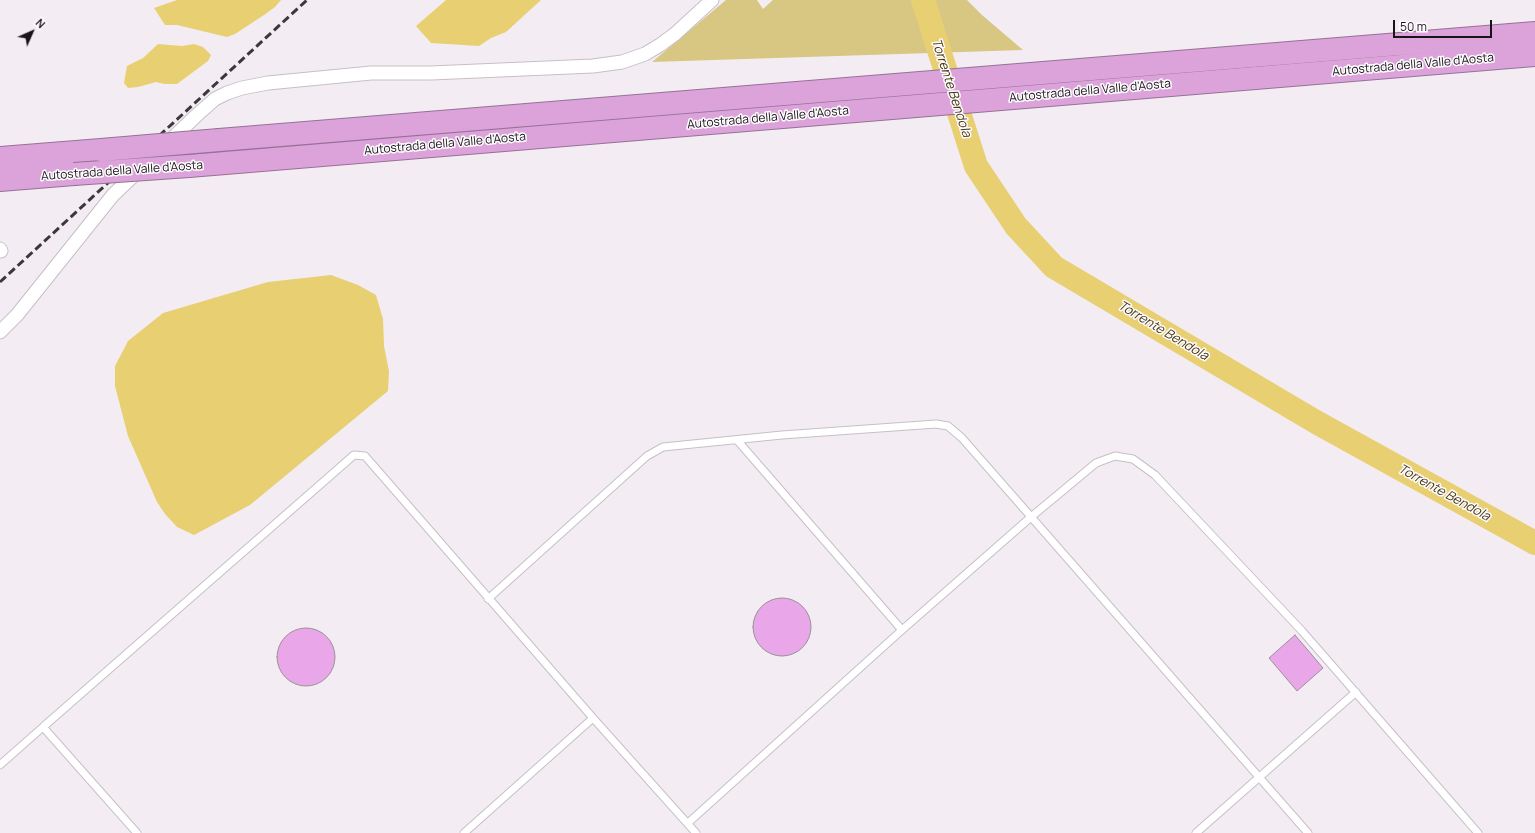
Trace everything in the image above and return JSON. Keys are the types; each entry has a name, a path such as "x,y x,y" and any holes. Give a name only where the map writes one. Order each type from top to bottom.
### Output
{"highway":[{"name":"Autostrada della Valle d'Aosta","path":"0,158 1029,73 1535,33"},
{"name":"Autostrada della Valle d'Aosta","path":"0,180 189,166 1535,55"}],"street":[{"path":"0,332 33,296 113,195 198,114 215,100 227,93 242,88 268,83 371,73 593,66 622,62 645,54 660,45 675,34 712,0"}],"lane":[{"path":"488,599 647,456 663,447 936,424 948,426 962,438 1308,833"},
{"path":"737,440 902,630"},
{"path":"0,765 354,455 365,456 592,718 696,833"},
{"path":"688,823 902,630 1031,517 1096,463 1115,456 1133,459 1155,475 1302,631 1478,833"},
{"path":"1196,833 1356,692"},
{"path":"464,833 592,718"},
{"path":"43,727 137,833"}],"shaded area":[{"path":"177,0 281,0 275,7 264,15 235,34 227,37 177,25 165,25 154,8"},
{"path":"446,0 541,0 506,32 491,38 479,46 431,43 416,26"},
{"path":"726,0 757,0 763,9 773,0 967,0 1023,50 652,62"},
{"path":"158,44 182,46 194,44 203,47 211,55 208,61 177,84 156,82 128,88 124,83 127,66 143,58"},
{"path":"331,275 358,285 376,295 383,319 384,346 389,371 388,391 250,505 194,535 177,527 165,514 157,502 128,436 115,386 115,366 128,341 163,313 268,282"}],"building":[{"path":"776,598 788,598 803,606 811,621 811,633 803,648 788,656 776,656 761,648 753,633 753,621 761,606"},
{"path":"300,628 312,628 327,636 335,651 335,663 327,678 312,686 300,686 285,678 277,663 277,651 285,636"},
{"path":"1295,635 1323,668 1297,691 1269,658"}],"waterway":[{"name":"Torrente Bendola","path":"923,0 976,166 1016,226 1054,267 1316,422 1535,543"}],"railway":[{"path":"0,282 307,0"}]}
